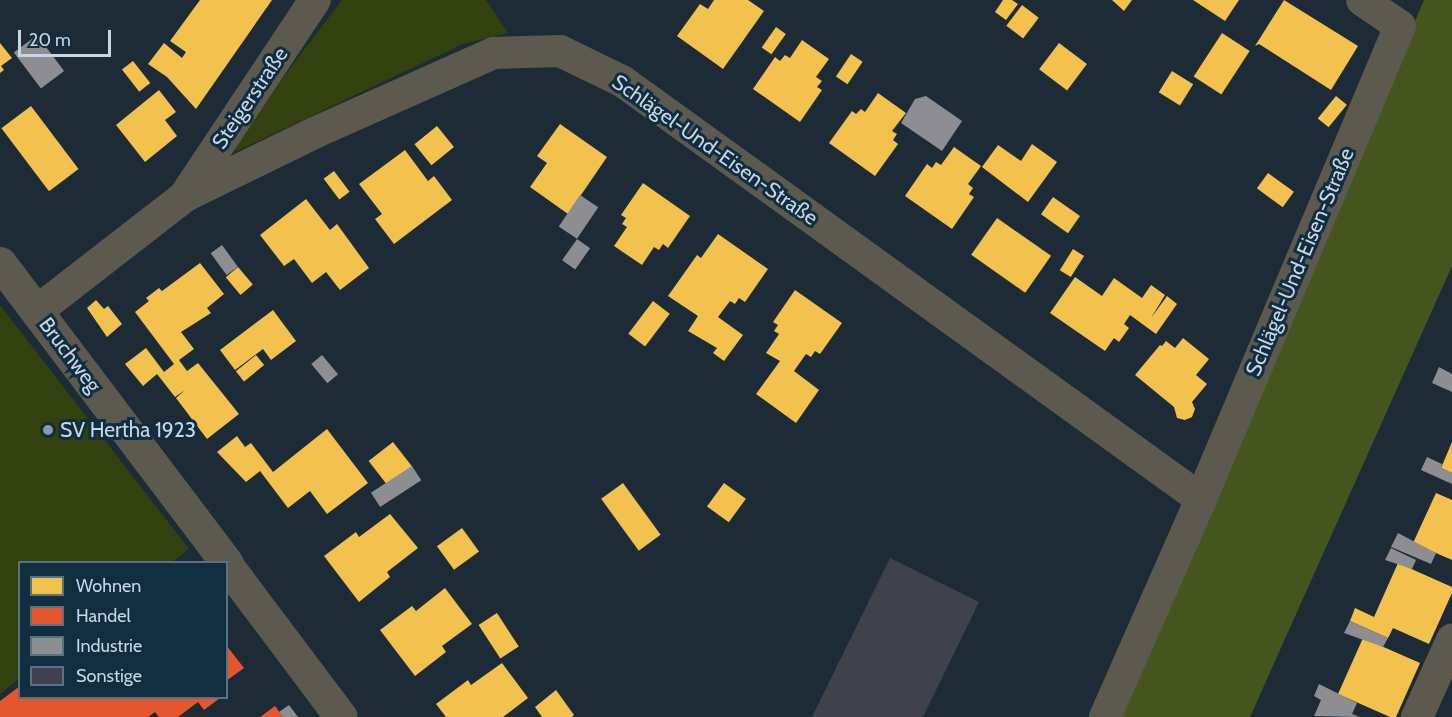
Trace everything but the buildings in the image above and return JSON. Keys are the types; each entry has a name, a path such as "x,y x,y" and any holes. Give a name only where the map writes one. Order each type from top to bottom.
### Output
{"street":[{"name":"Steigerstraße","path":"185,196 315,0"},
{"name":"Schlägel-Und-Eisen-Straße","path":"1105,717 1201,499 1400,26 1362,0"},
{"name":"Schlägel-Und-Eisen-Straße","path":"37,311 185,196 314,133 494,53 560,51 622,81 1201,499"},
{"name":"Bruchweg","path":"0,262 224,561"},
{"name":"Bruchweg","path":"228,566 341,717"},
{"path":"1417,717 1452,640"}],"green space":[{"path":"342,0 486,0 508,33 463,44 237,151 230,147"},
{"path":"1424,0 1452,0 1452,266 1250,717 1120,717"},
{"name":"SV Hertha 1923","path":"0,305 189,549 173,561 18,561 18,680 0,694"}],"place":[{"name":"SV Hertha 1923","path":"48,430"}]}
